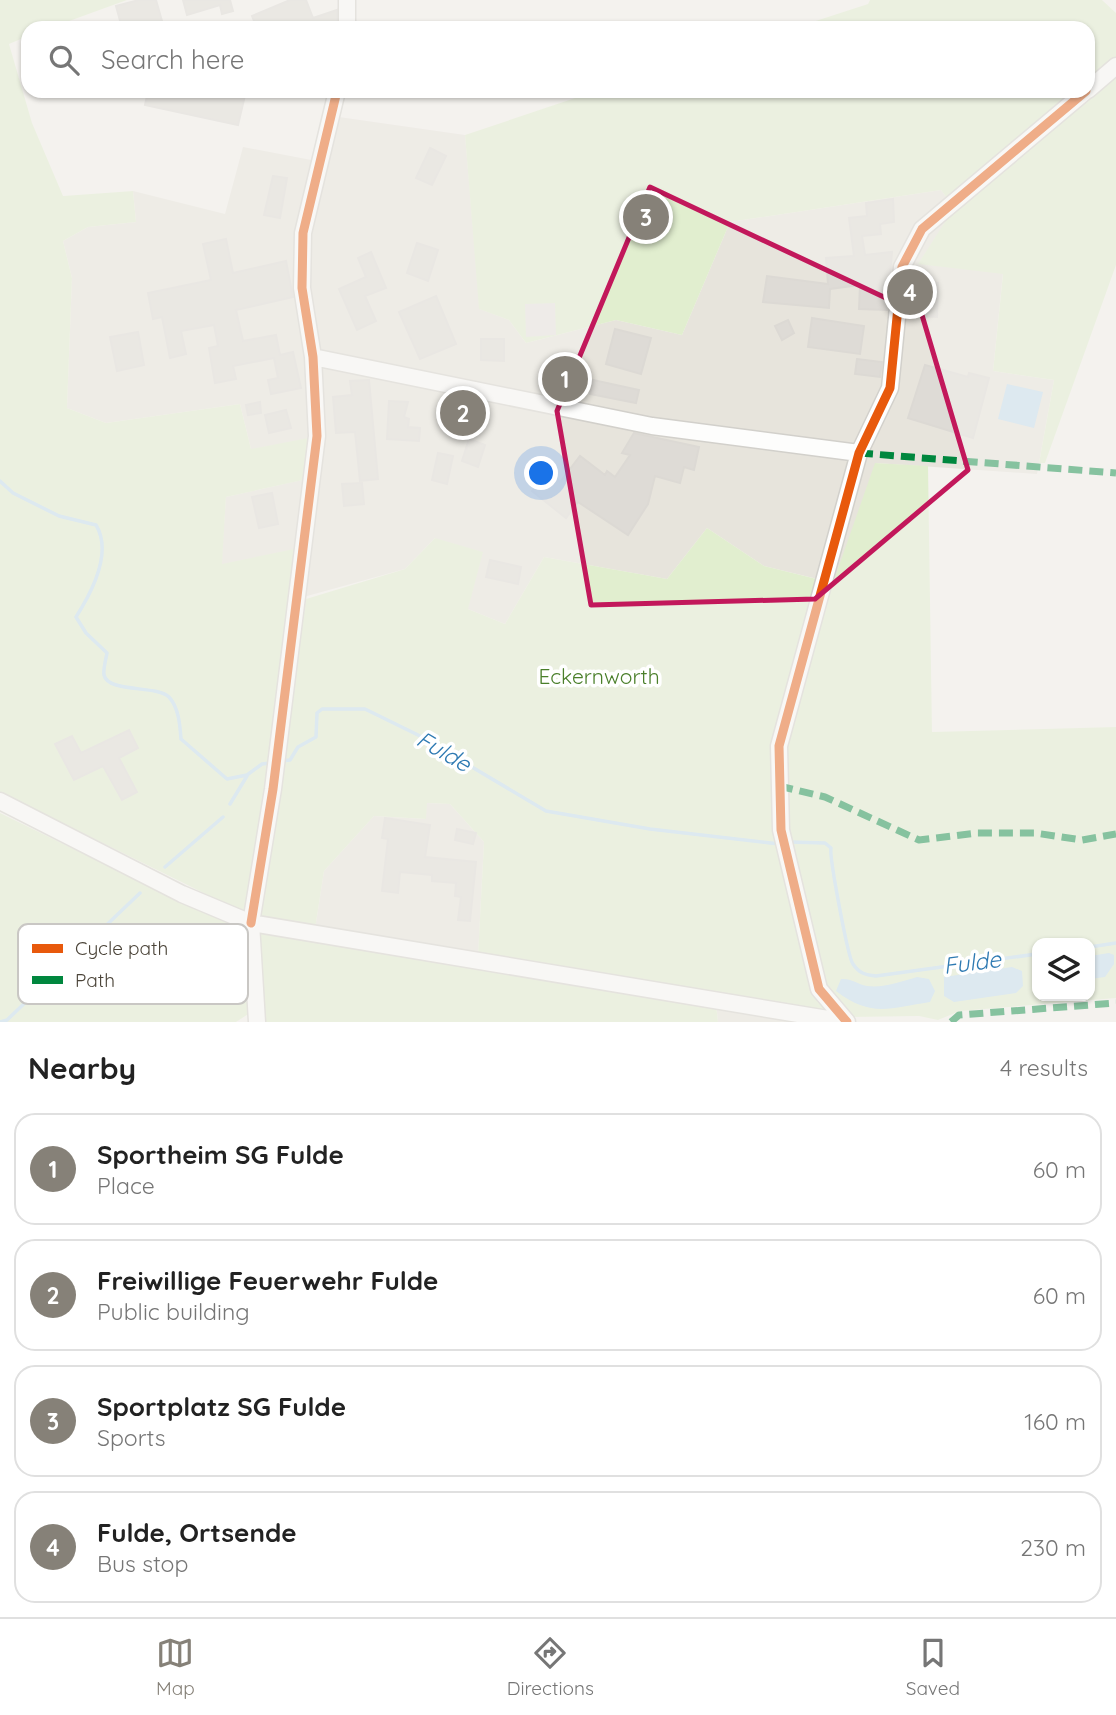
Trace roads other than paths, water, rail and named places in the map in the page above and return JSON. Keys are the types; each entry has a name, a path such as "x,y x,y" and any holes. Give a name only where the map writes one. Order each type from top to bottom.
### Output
{"street":[{"path":"347,0 347,21"},
{"path":"1095,83 1116,66"},
{"path":"257,1022 251,923 273,789 317,436 313,357 302,288 303,233 335,98"},
{"path":"846,1022 818,989 781,830 779,746 859,453 890,388 902,267 922,229 1078,98"},
{"path":"313,357 652,426 859,453"},
{"path":"0,801 182,894 251,923 846,1022"},
{"path":"796,1013 818,989"}],"water":[{"path":"1007,384 1043,392 1034,428 998,419"},
{"path":"1095,955 1114,955 1114,964 1105,977 1095,978"},
{"path":"1012,967 1022,971 1023,986 1016,993 954,1002 944,996 944,977"},
{"path":"917,977 929,979 935,991 930,1002 892,1008 871,1008 860,1005 836,991 841,979 873,986"}],"waterway":[{"name":"Fulde","path":"0,481 13,493 59,516 96,525 101,536 101,560 94,584 76,617 86,633 107,653 104,673 107,681 123,687 163,693 169,697 177,712 181,739 227,779 247,775 262,764 270,763"},
{"name":"Fulde","path":"281,761 290,760 298,747 316,737 317,713 322,709 365,709 418,735 546,811 650,829 779,844"},
{"path":"230,804 247,776"},
{"path":"165,867 223,817"},
{"name":"Fulde","path":"790,842 825,843 831,848 847,944 853,964 863,973 876,976 1032,955"},
{"path":"108,924 140,893"},
{"name":"Fulde","path":"1095,946 1116,943"},
{"path":"0,1022 7,1020 24,1004"}],"place":[{"name":"Sportplatz SG Fulde","path":"646,217"},
{"name":"Fulde, Ortsende","path":"910,292"},
{"name":"Sportheim SG Fulde","path":"565,379"},
{"name":"Freiwillige Feuerwehr Fulde","path":"463,413"}],"park label":[{"name":"Eckernworth","path":"599,676"}]}
